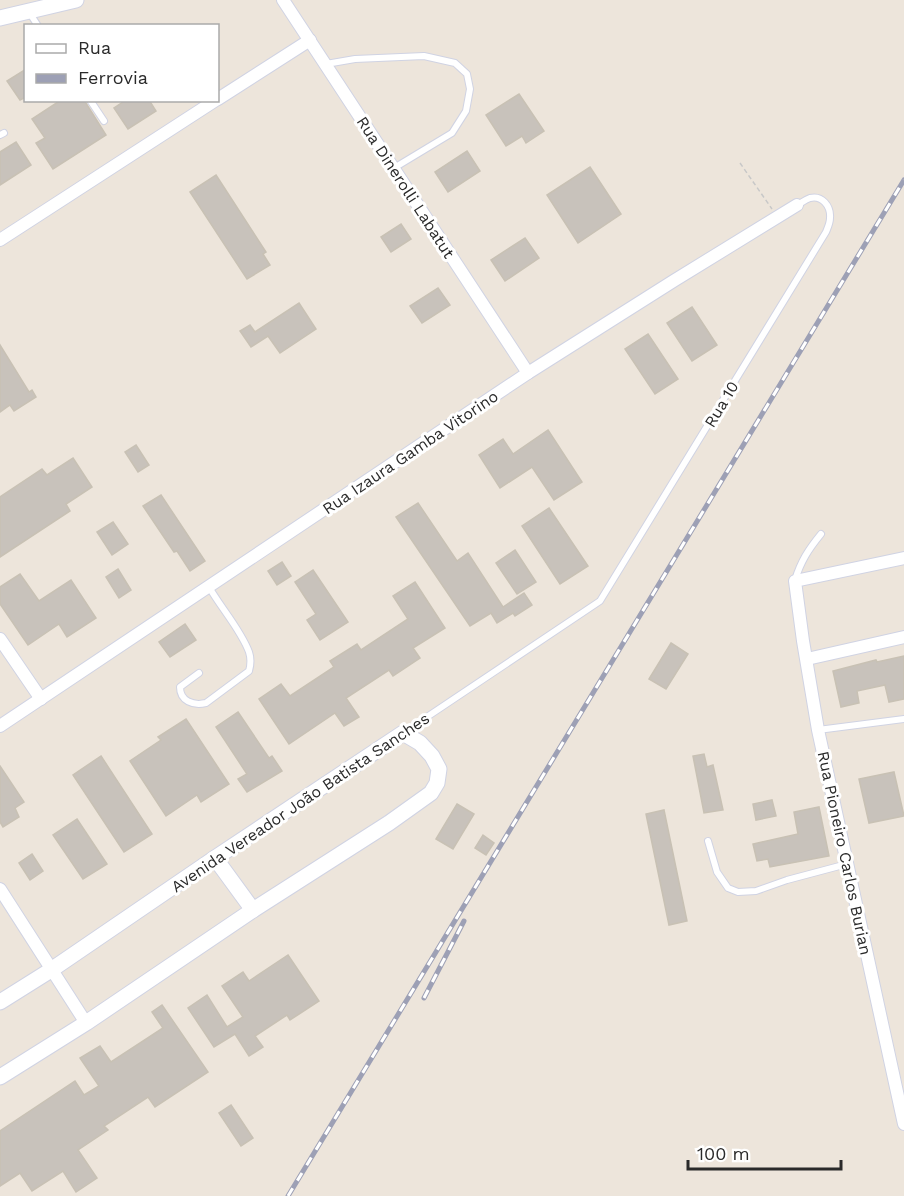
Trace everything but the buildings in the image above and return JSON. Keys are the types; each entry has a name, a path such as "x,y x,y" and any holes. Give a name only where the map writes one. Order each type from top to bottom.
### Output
{"street":[{"path":"0,18 76,0"},
{"name":"Rua Dinerolli Labatut","path":"283,0 528,373"},
{"path":"219,99 310,40"},
{"path":"0,240 214,102"},
{"name":"Rua Izaura Gamba Vitorino","path":"0,726 528,373 797,205"},
{"path":"795,581 904,558"},
{"name":"Rua Pioneiro Carlos Burian","path":"795,581 818,730 904,1124"},
{"path":"807,659 904,637"},
{"path":"0,639 41,699"},
{"path":"0,1077 86,1023 431,793 437,783 439,769 432,756 420,744 403,733"},
{"name":"Avenida Vereador João Batista Sanches","path":"0,1002 403,733"},
{"path":"215,858 253,910"},
{"path":"0,889 86,1023"}],"lane":[{"path":"28,11 37,24"},
{"path":"326,64 355,59 424,56 455,63 467,74 470,89 466,111 452,133 394,168"},
{"path":"91,102 104,120"},
{"name":"Rua Izaura Gamba Vitorino","path":"797,205 808,199 816,198 827,204"},
{"name":"Rua 10","path":"600,600 826,232 831,217 827,204"},
{"path":"795,581 808,550 821,534"},
{"path":"199,673 180,687 180,693 185,700 199,705 206,703 249,671 251,663 249,652 240,635 209,587"},
{"name":"Avenida Vereador João Batista Sanches","path":"403,733 600,600"},
{"path":"818,730 904,719"},
{"path":"708,841 717,872 728,888 738,892 756,891 847,864"}],"path":[{"path":"740,163 777,217"}],"railway":[{"path":"288,1196 904,180"},
{"path":"424,998 464,921"}]}
